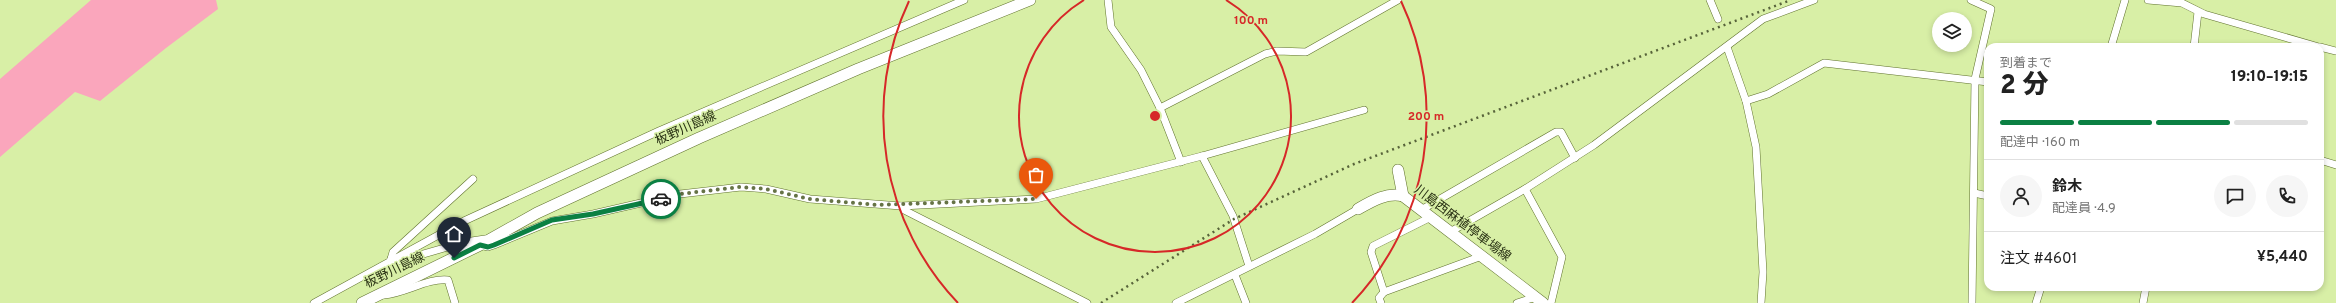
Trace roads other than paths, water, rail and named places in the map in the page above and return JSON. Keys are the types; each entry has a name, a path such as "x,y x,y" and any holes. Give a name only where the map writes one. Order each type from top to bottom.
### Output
{"main road":[{"name":"板野川島線","path":"362,303 484,242 537,213 707,135 858,69 1030,0"},
{"path":"1398,170 1403,196"},
{"name":"川島西麻植停車場線","path":"1358,209 1376,199 1395,194 1403,196 1540,300"}],"street":[{"path":"314,303 391,259 464,221 659,131 964,0"},
{"path":"1108,0 1111,27 1141,70 1160,108 1181,162"},
{"path":"1160,108 1265,54 1277,51 1306,52 1398,0"},
{"path":"1710,0 1718,19"},
{"path":"1450,232 1525,189 1620,128 1763,19 1814,0"},
{"path":"1971,0 1991,9 1975,79 1972,303"},
{"path":"2112,43 2125,0"},
{"path":"2148,0 2182,4 2198,12 2305,43"},
{"path":"2194,43 2198,12"},
{"path":"1727,47 1746,101 1756,147 1763,272 1761,303"},
{"path":"2324,48 2336,51"},
{"path":"1746,101 1768,94 1824,63 1984,81"},
{"path":"391,259 399,261 465,242 484,242 488,247 552,220 593,214 680,194 740,187 766,189 810,199 901,206 1036,199 1181,162 1364,110"},
{"path":"1421,210 1556,132 1561,132 1575,158"},
{"path":"1202,156 1237,225 1250,266"},
{"path":"2324,161 2336,165"},
{"path":"391,259 393,252 473,179"},
{"path":"1525,189 1562,257 1551,303"},
{"path":"1974,193 1984,195"},
{"path":"901,206 904,210 1084,302"},
{"path":"1176,303 1315,234 1358,209"},
{"path":"1384,292 1371,252 1373,246 1431,217"},
{"path":"1381,303 1379,298 1384,292 1482,256"},
{"path":"1235,274 1246,303"},
{"path":"376,295 399,293 439,279 448,280 455,303"},
{"path":"2036,303 2040,291"},
{"path":"2143,303 2145,291"},
{"path":"1517,303 1540,300"}],"railway":[{"path":"1101,303 1234,219 1354,164 1791,0"}]}
